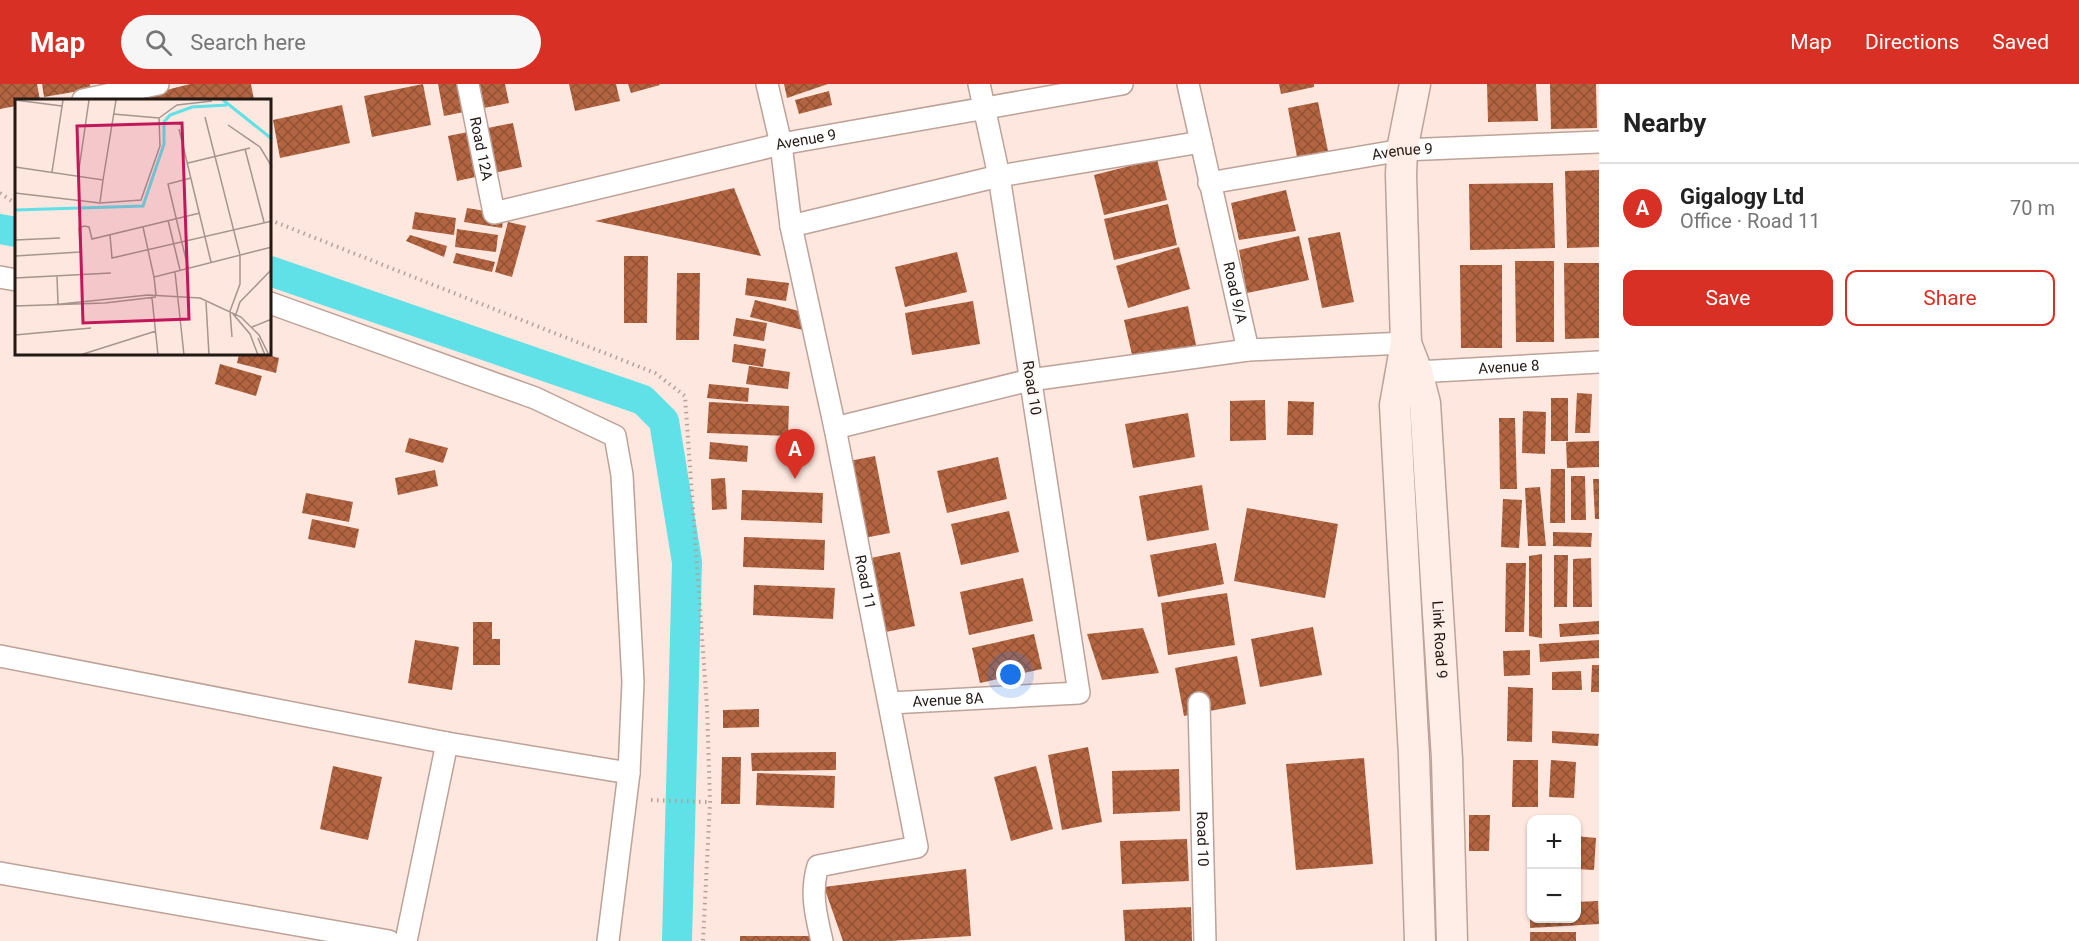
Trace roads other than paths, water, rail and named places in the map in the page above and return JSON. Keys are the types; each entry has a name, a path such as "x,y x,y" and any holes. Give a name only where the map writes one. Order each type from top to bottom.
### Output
{"main road":[{"name":"Link Road 9","path":"1415,84 1402,150 1406,343 1395,405 1414,756 1420,941"},
{"name":"Link Road 9","path":"1406,343 1425,403 1447,759 1452,941"}],"street":[{"path":"88,99 158,84"},
{"name":"Road 12A","path":"468,84 494,213"},
{"name":"Road 11","path":"767,84 781,144 791,226 835,428 917,847 818,866 814,879 814,912 822,941"},
{"name":"Road 10","path":"979,84 999,176 1079,693"},
{"name":"Avenue 9","path":"494,213 781,144 1122,84"},
{"name":"Road 9/A","path":"1188,84 1248,350"},
{"path":"791,226 999,176 1201,142"},
{"name":"Avenue 9","path":"1209,183 1402,150 1599,142"},
{"path":"0,277 15,280"},
{"path":"272,304 535,398 615,436 622,475 633,682 629,773 608,941"},
{"path":"835,428 1030,380 1248,350 1406,343"},
{"name":"Avenue 8","path":"1417,372 1599,362"},
{"path":"0,656 447,743 629,773"},
{"name":"Avenue 8A","path":"890,703 1079,693"},
{"name":"Road 10","path":"1199,703 1205,941"},
{"path":"406,941 447,743"},
{"path":"0,873 389,941"}],"waterway":[{"path":"0,229 15,232"},
{"path":"272,272 643,400 664,421 687,562 677,941"}],"place":[{"name":"Gigalogy Ltd","path":"795,479"}]}
